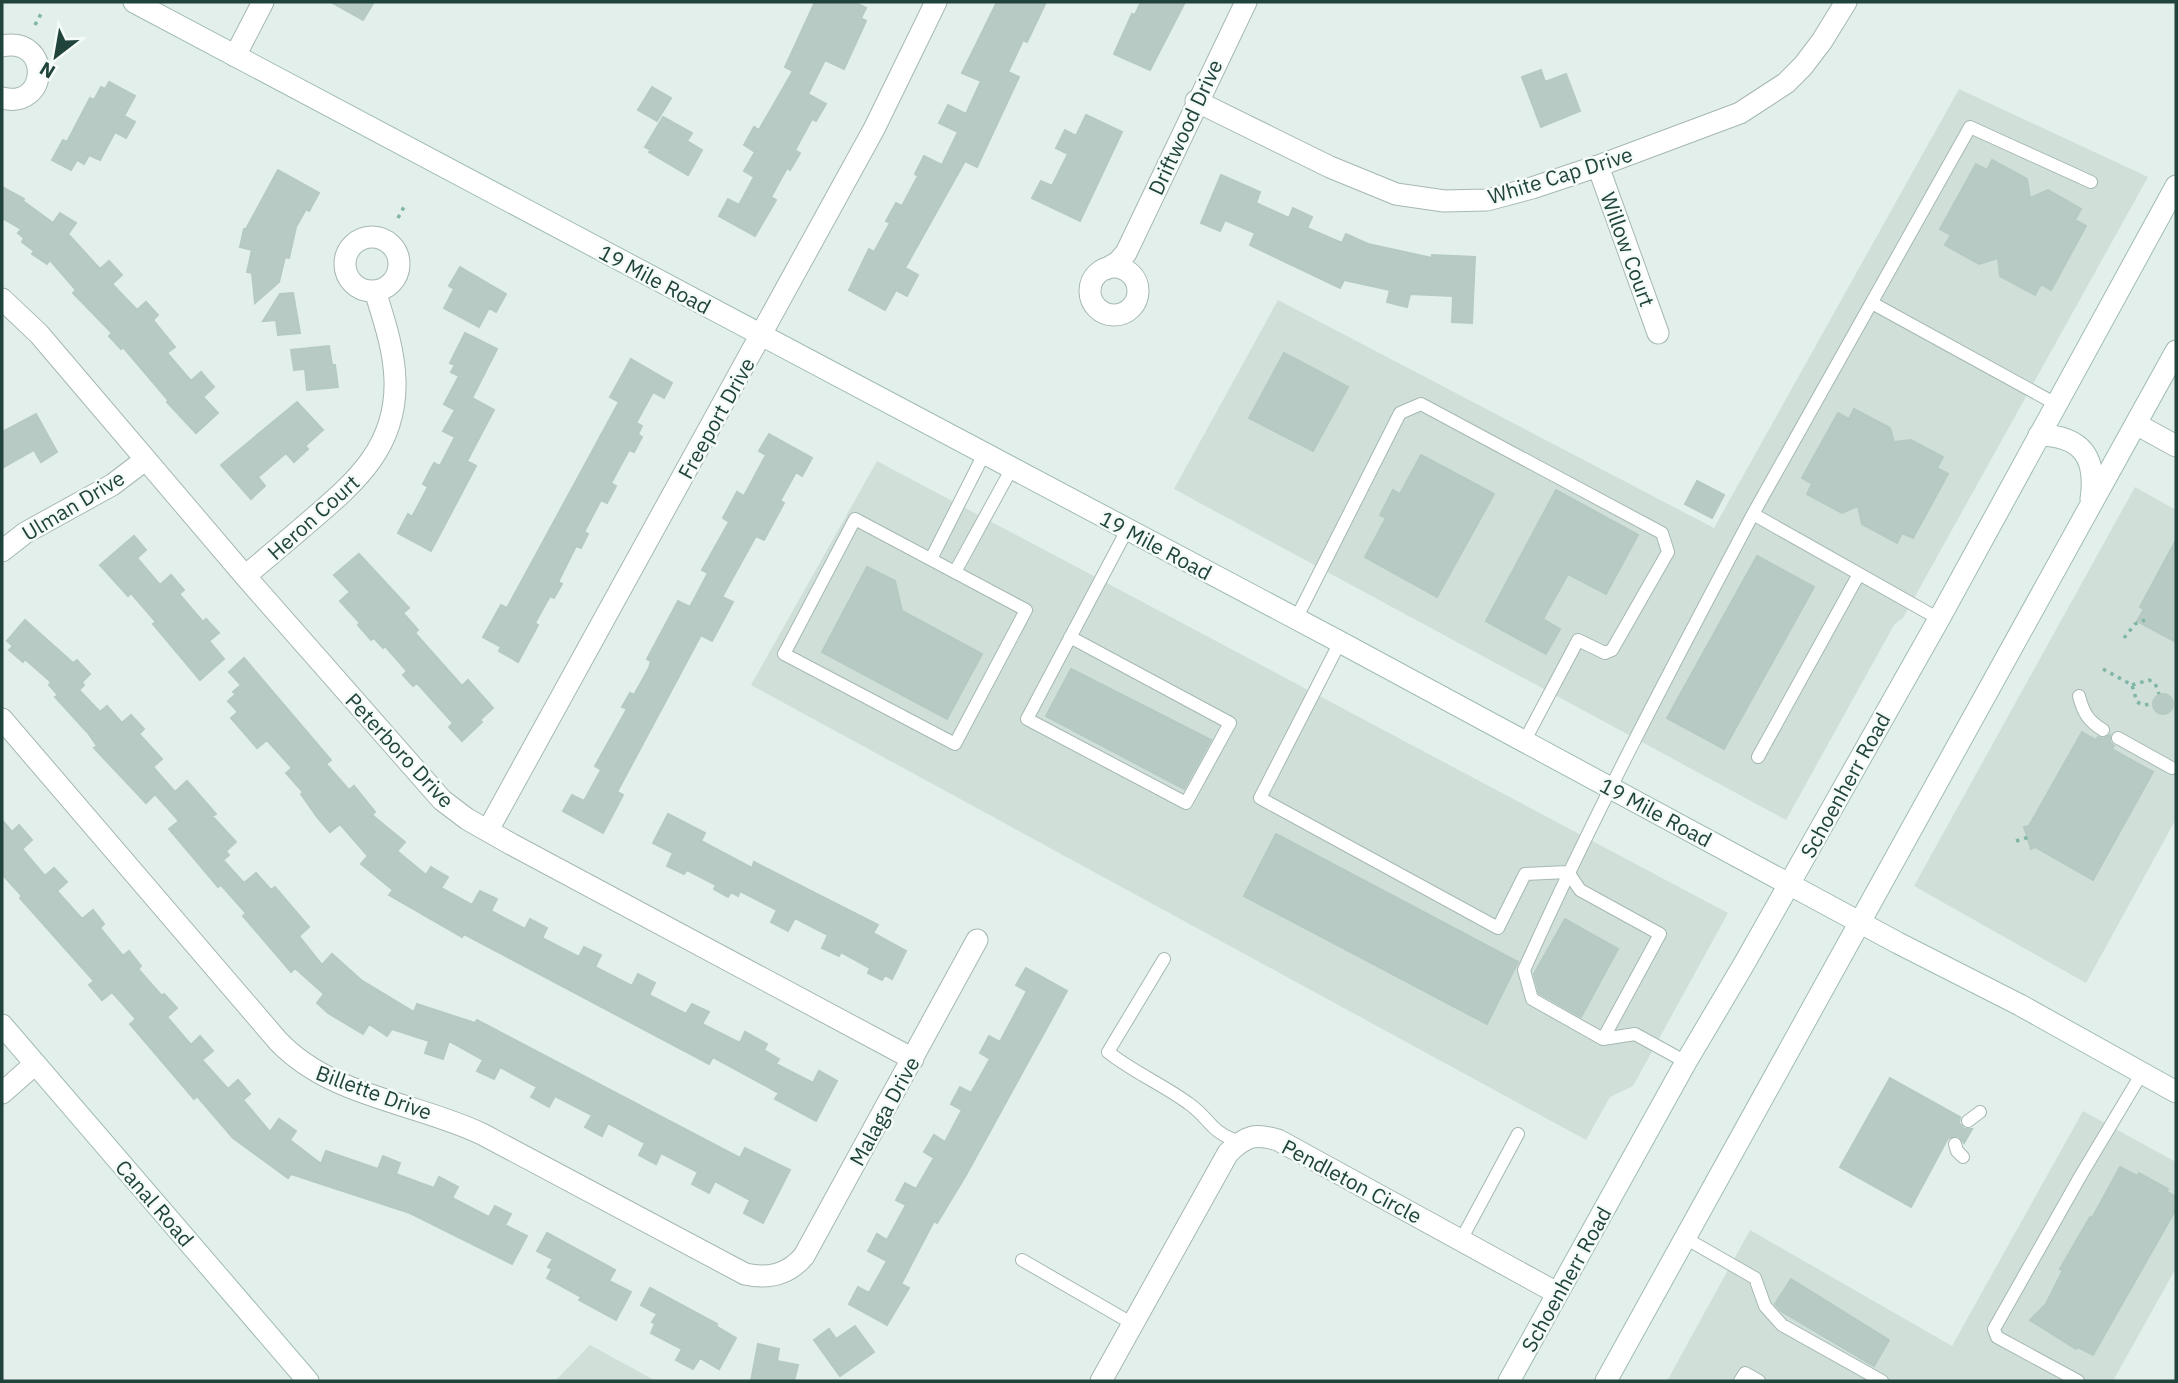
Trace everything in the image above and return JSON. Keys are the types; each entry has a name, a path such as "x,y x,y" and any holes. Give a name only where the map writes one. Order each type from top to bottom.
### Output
{"street":[{"name":"19 Mile Road","path":"134,2 1340,642 2020,1005 2176,1092"},
{"path":"235,56 263,2"},
{"name":"Freeport Drive","path":"488,830 874,129 936,2"},
{"name":"Driftwood Drive","path":"1135,278 1138,285 1137,301 1126,313 1110,315 1097,308 1090,294 1094,278 1118,262 1126,253 1196,101 1246,2"},
{"name":"White Cap Drive","path":"1196,101 1330,167 1396,194 1444,201 1487,200 1598,166 1740,113 1786,83 1803,66 1846,2"},
{"path":"2,46 10,44 32,54 39,69 39,77 31,92 16,99 2,97"},
{"name":"Willow Court","path":"1598,166 1658,333"},
{"name":"Schoenherr Road","path":"1513,1377 1686,1062 1939,618 2176,186"},
{"path":"1126,253 1135,278"},
{"path":"1105,269 1122,268 1135,278"},
{"name":"Heron Court","path":"245,576 351,486 380,446 391,416 395,380 393,357 376,291"},
{"name":"Peterboro Drive","path":"2,299 39,334 430,788 455,810 913,1059"},
{"path":"1606,1381 2176,351"},
{"path":"2136,424 2176,446"},
{"path":"2039,435 2064,437 2077,443 2085,452 2092,472 2090,505"},
{"name":"Ulman Drive","path":"2,551 25,533 112,485 145,460"},
{"name":"Billette Drive","path":"2,719 278,1041 299,1062 312,1071 346,1086 444,1118 482,1134 745,1274 759,1277 780,1274"},
{"name":"Malaga Drive","path":"780,1274 797,1264 804,1256 977,940"},
{"name":"Canal Road","path":"2,1025 308,1381"},
{"path":"2,1093 35,1064"},
{"name":"Pendleton Circle","path":"1240,1142 1261,1135 1278,1140 1558,1293"},
{"path":"1101,1381 1228,1153 1240,1142"}],"lane":[{"path":"1686,1062 1635,1034 1603,1039 1532,999 1524,970 1568,872 1609,787 1753,514 1970,127 2091,182"},
{"path":"1871,303 2056,404"},
{"path":"1296,620 1400,413 1421,404 1662,533 1668,552 1612,650 1605,653 1578,640 1524,742"},
{"path":"931,559 985,454"},
{"path":"955,572 1012,468"},
{"path":"1753,514 1939,618"},
{"path":"855,519 955,572 1026,610 955,744 784,654 855,519"},
{"path":"1070,637 1230,723 1186,803 1027,719 1070,637 1127,530"},
{"path":"1758,757 1859,574"},
{"path":"1340,642 1259,798 1498,928 1525,874 1568,872"},
{"path":"2079,696 2082,710 2102,730"},
{"path":"2118,738 2172,768"},
{"path":"1568,872 1580,890 1660,934 1603,1039"},
{"path":"1164,959 1108,1052 1125,1066 1190,1104 1221,1136 1240,1142"},
{"path":"2078,1381 1997,1337 1994,1329 2142,1073"},
{"path":"1968,1121 1980,1112"},
{"path":"1461,1240 1518,1134"},
{"path":"1955,1144 1963,1157"},
{"path":"1685,1238 1755,1278 1765,1306 1782,1325 1882,1381"},
{"path":"1022,1260 1133,1324"},
{"path":"1740,1381 1745,1373 1759,1381"}],"path":[{"path":"35,25 42,12"},
{"path":"398,218 405,205"},
{"path":"2124,638 2136,624 2145,620"},
{"path":"2103,669 2132,685 2137,702 2143,705 2152,704"},
{"path":"2132,685 2149,680 2155,684 2159,694"},
{"path":"2016,841 2029,837"}],"shaded area":[{"path":"1959,89 2148,177 1903,618 1894,625 1786,820 1174,489 1278,300 1714,528"},
{"path":"877,461 1728,913 1633,1086 1610,1097 1586,1140 751,685"},
{"path":"2135,487 2176,510 2176,819 2086,983 1914,886"},
{"path":"2083,1111 2176,1162 2176,1268 2113,1381 1667,1381 1750,1230 1952,1346"},
{"path":"590,1345 656,1381 555,1381"}],"building":[{"path":"331,2 374,2 363,20"},
{"path":"815,2 854,2 866,8 861,18 866,21 844,69 825,60 808,94 826,104 816,121 812,119 795,150 800,153 790,170 787,168 771,197 776,200 755,236 719,216 728,199 739,205 754,177 744,171 755,152 744,145 754,127 759,130 793,71 785,67"},
{"path":"997,2 1046,2 1027,42 1023,40 1008,72 1019,77 977,167 965,161 905,268 918,275 907,296 896,290 885,310 849,290 869,249 874,252 890,223 886,221 896,203 902,206 918,176 915,174 924,156 942,165 958,132 939,123 948,105 966,114 981,81 962,73"},
{"path":"1141,2 1185,2 1150,70 1114,54 1132,14 1135,15"},
{"path":"1541,70 1545,82 1566,74 1580,111 1541,127 1522,77"},
{"path":"109,82 135,96 124,116 135,122 126,138 115,132 100,160 89,155 84,164 77,160 71,170 52,160 63,140 67,142 90,98 94,100 101,87 105,89"},
{"path":"652,87 671,98 657,121 638,110"},
{"path":"1086,115 1122,132 1080,221 1032,198 1041,181 1052,186 1068,154 1056,148 1065,130 1076,136"},
{"path":"663,117 692,133 687,141 702,150 688,175 645,147"},
{"path":"1992,160 2027,179 2030,198 2048,190 2081,209 2075,220 2086,226 2051,290 2041,284 2035,295 2000,276 1998,258 1979,264 1945,245 1951,235 1940,229 1976,164 1987,170"},
{"path":"278,170 319,193 296,227 289,258 285,257 279,282 255,303 252,273 247,272 252,250 240,247 244,229"},
{"path":"1221,175 1260,192 1256,203 1289,218 1293,208 1312,217 1307,228 1342,243 1346,234 1368,244 1432,258 1432,255 1475,257 1472,323 1452,322 1453,296 1410,294 1407,307 1387,302 1390,290 1344,280 1340,288 1250,245 1255,233 1225,220 1220,231 1201,223"},
{"path":"2,187 24,199 23,201 53,223 60,213 76,223 68,234 100,269 109,261 122,275 112,284 137,310 146,302 158,315 153,320 175,347 167,353 191,381 201,372 214,387 203,397 218,413 196,433 123,347 121,349 109,336 112,333 73,293 76,290 50,260 47,264 32,254 34,251 22,242 24,238 18,233 21,229 2,218"},
{"path":"460,267 506,294 496,312 489,308 479,327 444,308 454,289 449,286"},
{"path":"293,293 300,333 278,335 276,320 263,321 280,294"},
{"path":"465,333 497,349 472,398 494,410 467,461 476,466 431,551 398,533 408,514 412,517 428,487 423,484 434,463 440,466 455,437 443,431 455,410 444,404 459,376 451,372 455,365 450,363"},
{"path":"329,346 338,387 307,390 305,369 294,370 291,350"},
{"path":"1284,353 1348,387 1313,451 1249,418"},
{"path":"631,359 672,383 664,398 653,392 636,423 642,426 638,434 642,437 634,452 629,450 611,483 616,486 607,503 601,500 584,532 588,534 581,548 576,546 558,582 562,584 554,598 550,596 518,662 499,651 501,647 483,637 501,605 507,608 619,402 610,397"},
{"path":"297,402 323,430 305,446 308,449 294,462 286,453 258,477 265,486 251,499 221,465"},
{"path":"1854,409 1890,428 1894,442 1911,440 1943,457 1937,468 1948,474 1913,538 1902,533 1897,543 1862,524 1858,506 1842,513 1807,494 1812,484 1802,478 1838,413 1849,419"},
{"path":"36,414 57,452 41,462 34,450 2,468 2,432"},
{"path":"769,434 812,458 802,476 796,472 780,501 784,503 764,540 756,536 722,597 733,602 712,641 701,635 617,792 623,795 603,833 563,811 572,795 584,801 601,770 595,766 627,709 622,707 630,693 634,695 649,668 651,661 647,659 678,601 690,607 708,573 702,570 729,522 723,518 737,492 744,496 766,455 759,451"},
{"path":"1421,455 1494,494 1437,597 1365,557 1386,518 1380,515 1393,490 1400,494"},
{"path":"1697,481 1724,495 1712,518 1685,504"},
{"path":"1556,490 1638,535 1606,594 1568,574 1543,619 1560,629 1546,654 1486,621"},
{"path":"134,536 146,550 137,558 160,585 171,575 184,590 179,594 203,622 206,619 219,633 209,641 224,659 200,680 131,593 128,596 100,565"},
{"path":"2176,540 2176,642 2137,621 2144,609 2140,607"},
{"path":"359,554 409,608 403,613 418,630 415,633 462,686 468,680 493,708 462,741 449,727 453,723 417,683 413,686 403,675 407,671 385,646 383,648 374,638 371,640 340,601 350,592 334,575"},
{"path":"1757,556 1814,587 1724,749 1667,718"},
{"path":"867,567 895,581 902,611 982,654 947,719 822,652"},
{"path":"25,620 73,663 77,660 90,674 79,690 100,712 107,706 122,723 131,715 144,729 139,734 162,759 153,767 175,792 187,781 216,814 212,816 236,842 226,851 229,855 223,860 244,883 256,873 271,890 275,887 309,927 299,936 322,965 332,954 361,980 414,1012 417,1004 475,1023 477,1020 740,1158 745,1148 790,1170 763,1223 744,1213 750,1200 715,1181 709,1193 692,1184 698,1172 661,1153 656,1164 639,1155 645,1143 608,1123 602,1136 585,1127 592,1115 555,1096 549,1107 531,1097 537,1087 500,1067 494,1079 477,1071 483,1060 449,1041 443,1059 425,1053 429,1041 392,1029 387,1036 369,1024 363,1034 328,1013 317,1003 324,994 295,968 291,972 243,916 246,913 221,885 218,887 169,829 179,821 155,794 146,803 94,748 97,746 88,733 55,697 58,695 49,685 51,682 25,659 23,662 9,650 13,646 7,641"},
{"path":"244,658 331,760 326,764 349,790 354,786 375,812 372,815 405,842 397,851 426,875 431,867 448,877 441,888 472,905 480,891 497,899 491,911 525,929 530,919 547,928 542,938 579,957 584,947 601,955 595,967 632,986 638,974 655,983 649,995 686,1014 692,1004 709,1012 702,1024 740,1043 745,1032 767,1044 764,1050 779,1059 776,1064 813,1083 819,1071 837,1081 816,1121 775,1099 779,1093 713,1057 709,1064 464,934 462,937 389,895 393,890 361,864 368,856 340,824 330,832 317,817 301,794 303,792 286,773 292,768 267,740 257,748 231,718 238,712 228,701 241,685 229,672"},
{"path":"1071,669 1211,740 1184,789 1046,716"},
{"path":"2163,694 2170,697 2173,704 2170,711 2163,714 2156,711 2153,704 2156,697"},
{"path":"2082,732 2096,740 2098,737 2103,739 2110,735 2110,742 2114,746 2112,749 2153,772 2093,880 2035,847 2031,849 2024,827 2029,826"},
{"path":"668,814 705,833 701,841 752,868 754,862 878,925 873,933 906,951 892,979 885,975 882,980 868,973 870,968 841,952 839,956 822,948 828,935 795,918 788,931 771,922 777,910 740,891 738,896 731,892 728,897 714,889 716,885 687,870 684,874 667,866 673,853 653,843"},
{"path":"2,820 12,832 19,825 32,840 22,849 45,876 54,868 67,882 57,891 82,919 93,910 104,924 100,928 123,956 129,951 141,966 138,969 162,996 164,994 177,1008 167,1017 191,1045 200,1036 213,1051 202,1060 228,1089 238,1080 250,1094 243,1100 270,1132 279,1119 296,1131 290,1140 321,1164 326,1151 378,1169 383,1156 400,1163 396,1174 434,1188 439,1177 458,1187 452,1198 489,1217 495,1206 511,1214 505,1225 527,1236 512,1264 410,1213 291,1174 288,1178 233,1138 197,1096 194,1099 130,1024 136,1019 112,992 102,1000 89,985 94,981 2,874"},
{"path":"1276,834 1518,962 1487,1024 1244,896"},
{"path":"1565,919 1618,949 1581,1017 1539,993 1534,974"},
{"path":"1026,968 1067,991 966,1175 937,1223 934,1221 901,1284 909,1288 887,1325 849,1304 858,1287 869,1293 887,1261 868,1251 877,1234 887,1240 906,1205 896,1200 905,1183 916,1189 934,1158 924,1152 934,1135 945,1142 962,1110 951,1104 960,1087 971,1093 990,1059 980,1053 989,1036 1000,1042 1027,991 1016,985"},
{"path":"1890,1078 1960,1117 1959,1123 1964,1129 1972,1129 1964,1143 1958,1136 1948,1138 1911,1207 1840,1167"},
{"path":"2120,1167 2137,1176 2139,1173 2168,1189 2166,1191 2176,1197 2176,1209 2093,1355 2078,1347 2076,1349 2030,1320 2046,1304 2063,1270 2060,1269"},
{"path":"547,1233 615,1270 609,1281 631,1292 616,1320 579,1300 581,1297 547,1278 552,1269 548,1267 553,1259 537,1251"},
{"path":"1791,1279 1889,1340 1874,1366 1781,1311 1775,1304"},
{"path":"650,1288 717,1324 716,1326 736,1338 719,1369 700,1358 693,1369 676,1360 682,1349 651,1333 655,1324 652,1322 657,1314 641,1305"},
{"path":"855,1326 874,1352 840,1376 814,1340 829,1329 836,1339"},
{"path":"758,1344 779,1349 777,1361 798,1365 794,1381 751,1381"}]}
